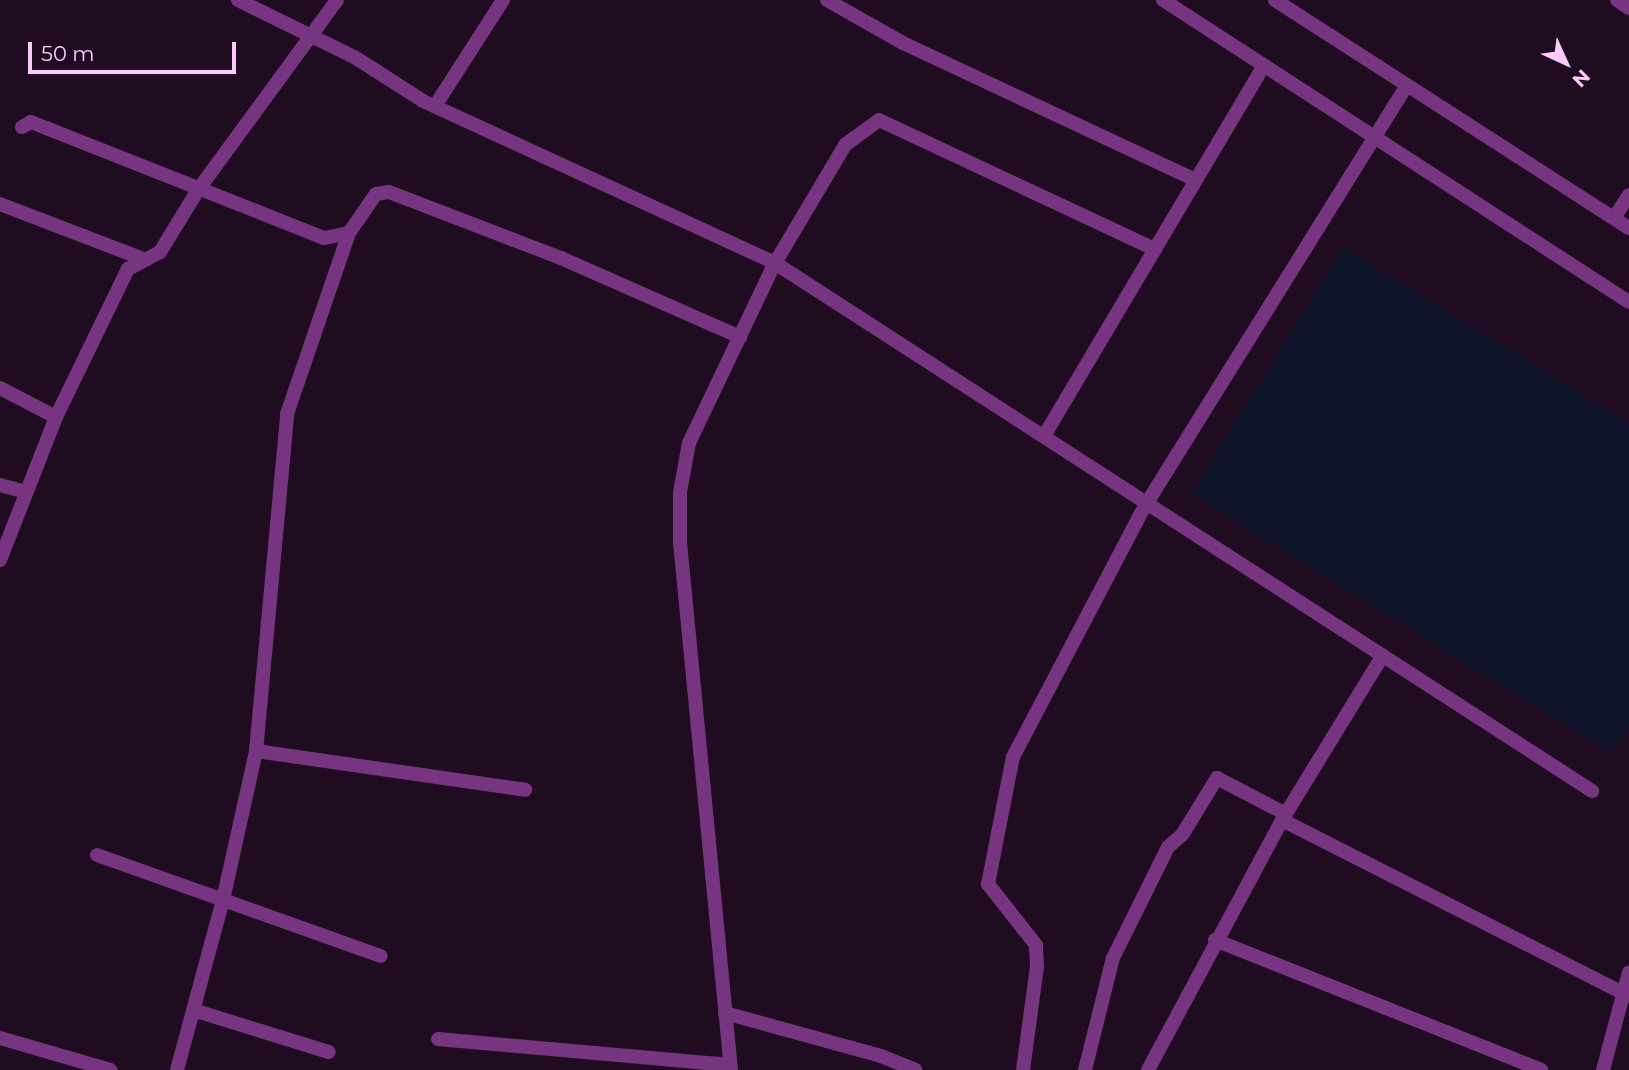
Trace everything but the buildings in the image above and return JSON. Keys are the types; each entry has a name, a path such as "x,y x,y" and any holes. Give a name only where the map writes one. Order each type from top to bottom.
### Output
{"street":[{"path":"238,0 310,35 435,106 775,262 1044,436 1146,506 1592,791"},
{"path":"0,560 56,417 128,270 143,259 160,252 198,190 337,0"},
{"path":"435,106 503,0"},
{"path":"827,0 903,43 1196,180"},
{"path":"1163,0 1629,302"},
{"path":"1617,0 1629,8"},
{"path":"1283,2 1406,86 1629,228"},
{"path":"1044,436 1264,66"},
{"path":"1023,1070 1036,945 988,884 1010,769 1146,506 1406,86"},
{"path":"438,1039 730,1067 680,542 680,492 690,443 775,262 845,145 879,120 1155,249"},
{"path":"22,127 31,122 198,190 324,237 349,233"},
{"path":"177,1070 223,900 256,751 287,414 349,233 376,194 389,192 561,258 740,337"},
{"path":"1615,218 1629,195"},
{"path":"0,204 143,259"},
{"path":"0,388 56,417"},
{"path":"0,485 26,492"},
{"path":"1148,1070 1215,940 1284,817 1383,655"},
{"path":"256,751 526,790"},
{"path":"1085,1070 1113,958 1168,847 1182,835 1217,778 1284,817 1626,995"},
{"path":"97,855 381,956"},
{"path":"1215,940 1542,1070"},
{"path":"1603,1070 1626,995 1629,972"},
{"path":"193,1010 330,1052"},
{"path":"725,1013 881,1056 915,1070"},
{"path":"0,1038 110,1070"}],"shaded area":[{"path":"1343,247 1629,423 1629,727 1612,754 1191,494"}]}
